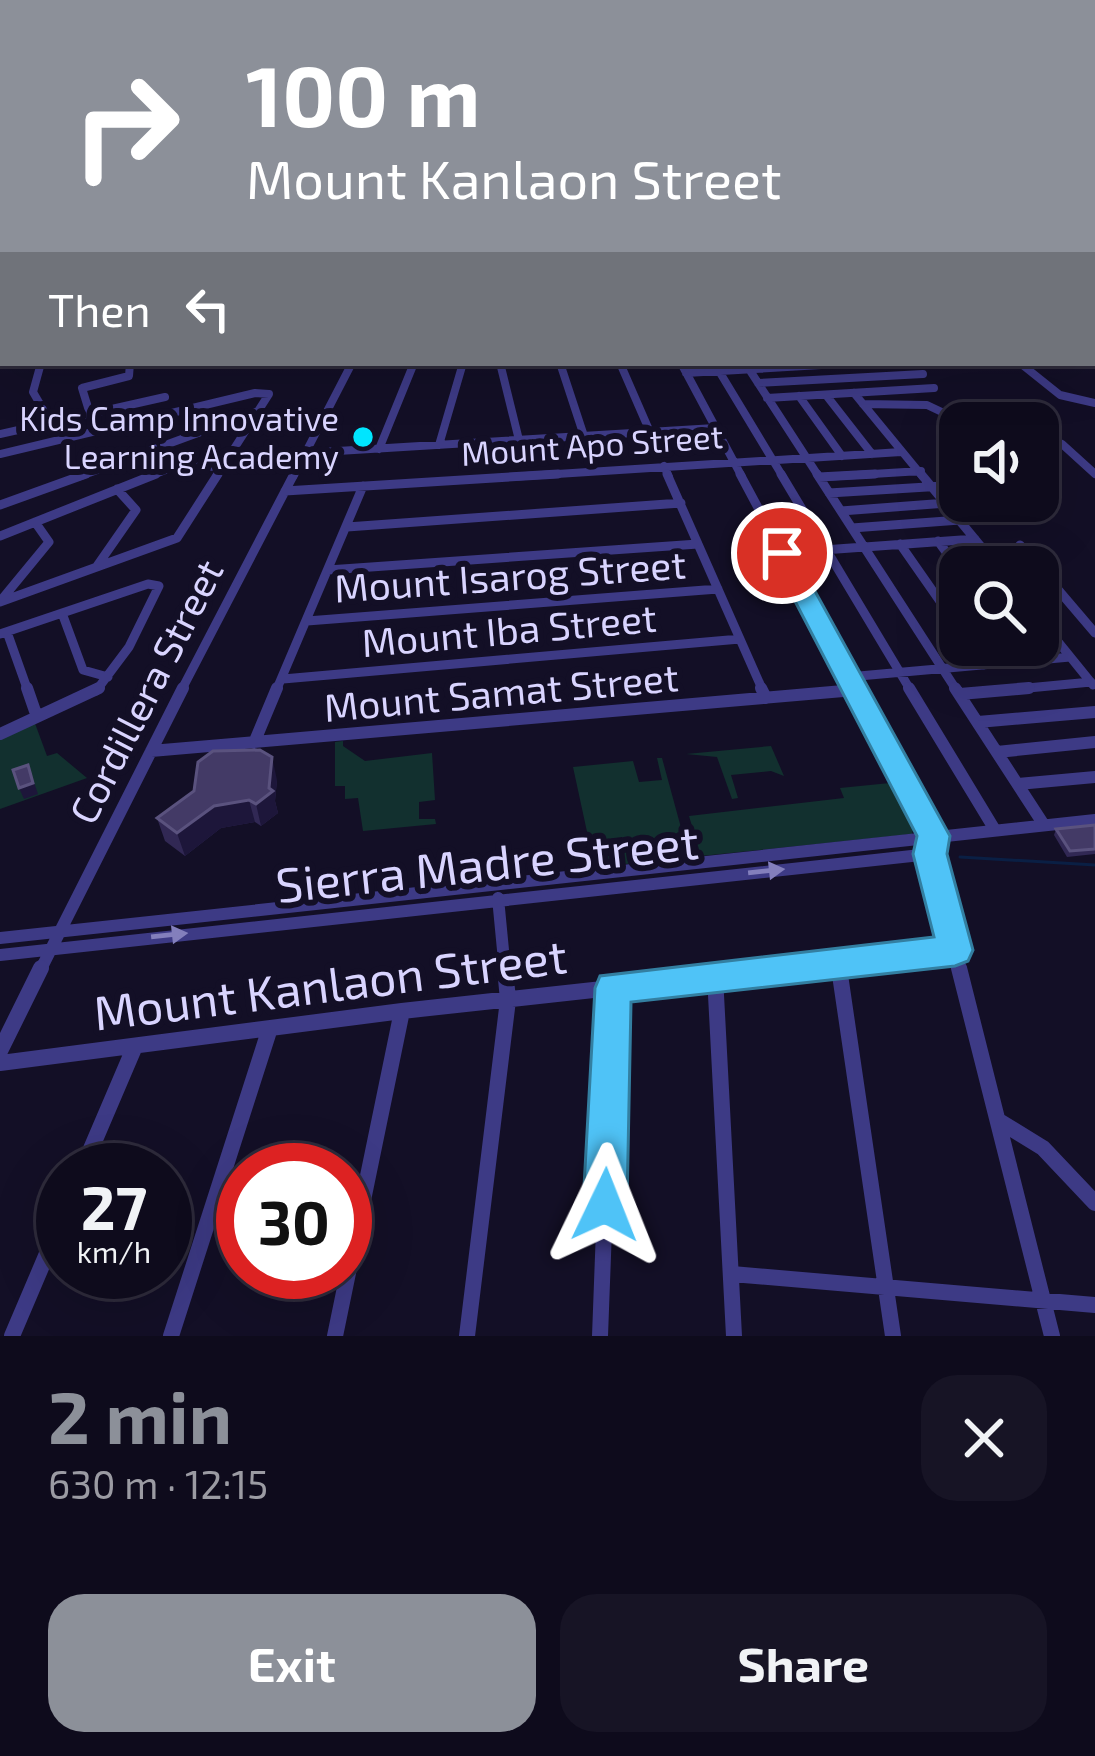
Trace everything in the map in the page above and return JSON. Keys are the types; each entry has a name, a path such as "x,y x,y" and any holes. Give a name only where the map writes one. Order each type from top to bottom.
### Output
{"street":[{"path":"40,366 33,392 51,423"},
{"path":"90,414 82,388 129,376 130,366"},
{"name":"Cordillera Street","path":"0,1052 350,366"},
{"path":"379,448 413,366"},
{"path":"439,445 462,366"},
{"name":"Mount Apo Street","path":"501,366 519,440"},
{"path":"561,366 584,436"},
{"path":"621,366 650,432"},
{"path":"683,368 719,371 802,366"},
{"path":"767,398 934,388 916,366"},
{"path":"1024,366 1060,395 1095,403"},
{"path":"683,368 932,845 1052,1336"},
{"path":"749,369 1044,825"},
{"path":"719,371 995,830"},
{"path":"758,383 923,374"},
{"path":"0,454 267,393 261,410 177,538 0,601"},
{"path":"854,393 939,493"},
{"path":"826,394 872,454"},
{"path":"799,396 842,456"},
{"path":"0,434 165,397"},
{"path":"863,404 927,405 939,411"},
{"path":"0,506 261,410"},
{"path":"305,453 716,428"},
{"path":"1059,443 1095,474"},
{"name":"Mount Apo Street","path":"285,491 901,452"},
{"path":"0,536 175,466 224,467"},
{"path":"664,466 766,698"},
{"path":"819,477 921,471"},
{"path":"254,742 363,486"},
{"path":"829,493 939,487"},
{"path":"94,570 136,510 117,489"},
{"path":"347,527 681,503"},
{"path":"841,511 939,504"},
{"path":"0,601 49,542 35,522"},
{"path":"852,528 939,522"},
{"path":"962,522 981,546"},
{"path":"782,553 975,539"},
{"path":"938,542 941,546"},
{"path":"328,570 698,544"},
{"path":"900,544 939,600"},
{"path":"0,734 36,714 93,694 108,677 158,584 3,633 36,714"},
{"name":"Mount Isarog Street","path":"307,621 718,589"},
{"path":"1059,591 1095,633"},
{"path":"62,613 83,670 108,677"},
{"name":"Mount Iba Street","path":"283,679 740,639"},
{"path":"1059,643 1093,685"},
{"path":"1059,658 1070,657"},
{"path":"848,677 970,666"},
{"path":"960,694 1093,685"},
{"name":"Mount Samat Street","path":"151,752 855,691"},
{"path":"978,722 1095,712"},
{"path":"997,752 1095,742"},
{"path":"1018,784 1095,777"},
{"name":"Sierra Madre Street","path":"0,938 932,845 995,830 1095,820"},
{"path":"466,1336 508,1000 497,891"},
{"name":"Sierra Madre Street","path":"0,955 497,891"},
{"name":"Mount Kanlaon Street","path":"0,1063 402,1011 955,950"},
{"path":"838,962 893,1336"},
{"path":"715,976 734,1336"},
{"path":"600,1336 613,988"},
{"path":"335,1336 402,1011"},
{"path":"171,1336 269,1028"},
{"path":"94,1143 135,1046"},
{"path":"999,1121 1043,1148 1095,1202"},
{"path":"732,1274 1095,1305"},
{"path":"12,1336 36,1280"}],"green space":[{"path":"33,718 47,756 57,753 87,778 0,809 0,739"},
{"path":"343,741 343,746 365,761 432,753 435,800 419,802 419,819 435,819 436,824 363,831 358,798 345,799 345,786 335,786 335,742"},
{"path":"771,746 784,776 771,771 731,775 738,798 732,799 717,757 686,754"},
{"path":"657,758 662,758 689,857 597,867 595,857 620,855 619,845 624,843 622,837 589,841 573,767 633,761 639,782 662,780"},
{"path":"900,782 917,813 912,834 701,856 689,816 844,798 840,788"}],"building":[{"path":"260,750 272,757 269,788 273,791 256,804 249,800 214,806 177,833 157,818 194,791 198,762 213,751"},
{"path":"28,765 33,783 19,788 13,770"},
{"path":"1095,825 1095,849 1070,851 1056,829"}],"waterway":[{"path":"960,857 1095,865"}],"place":[{"name":"Kids Camp Innovative Learning Academy","path":"363,437"}],"route":[{"path":"605,1205 613,988 955,950 930,854 933,836 782,553"}]}
